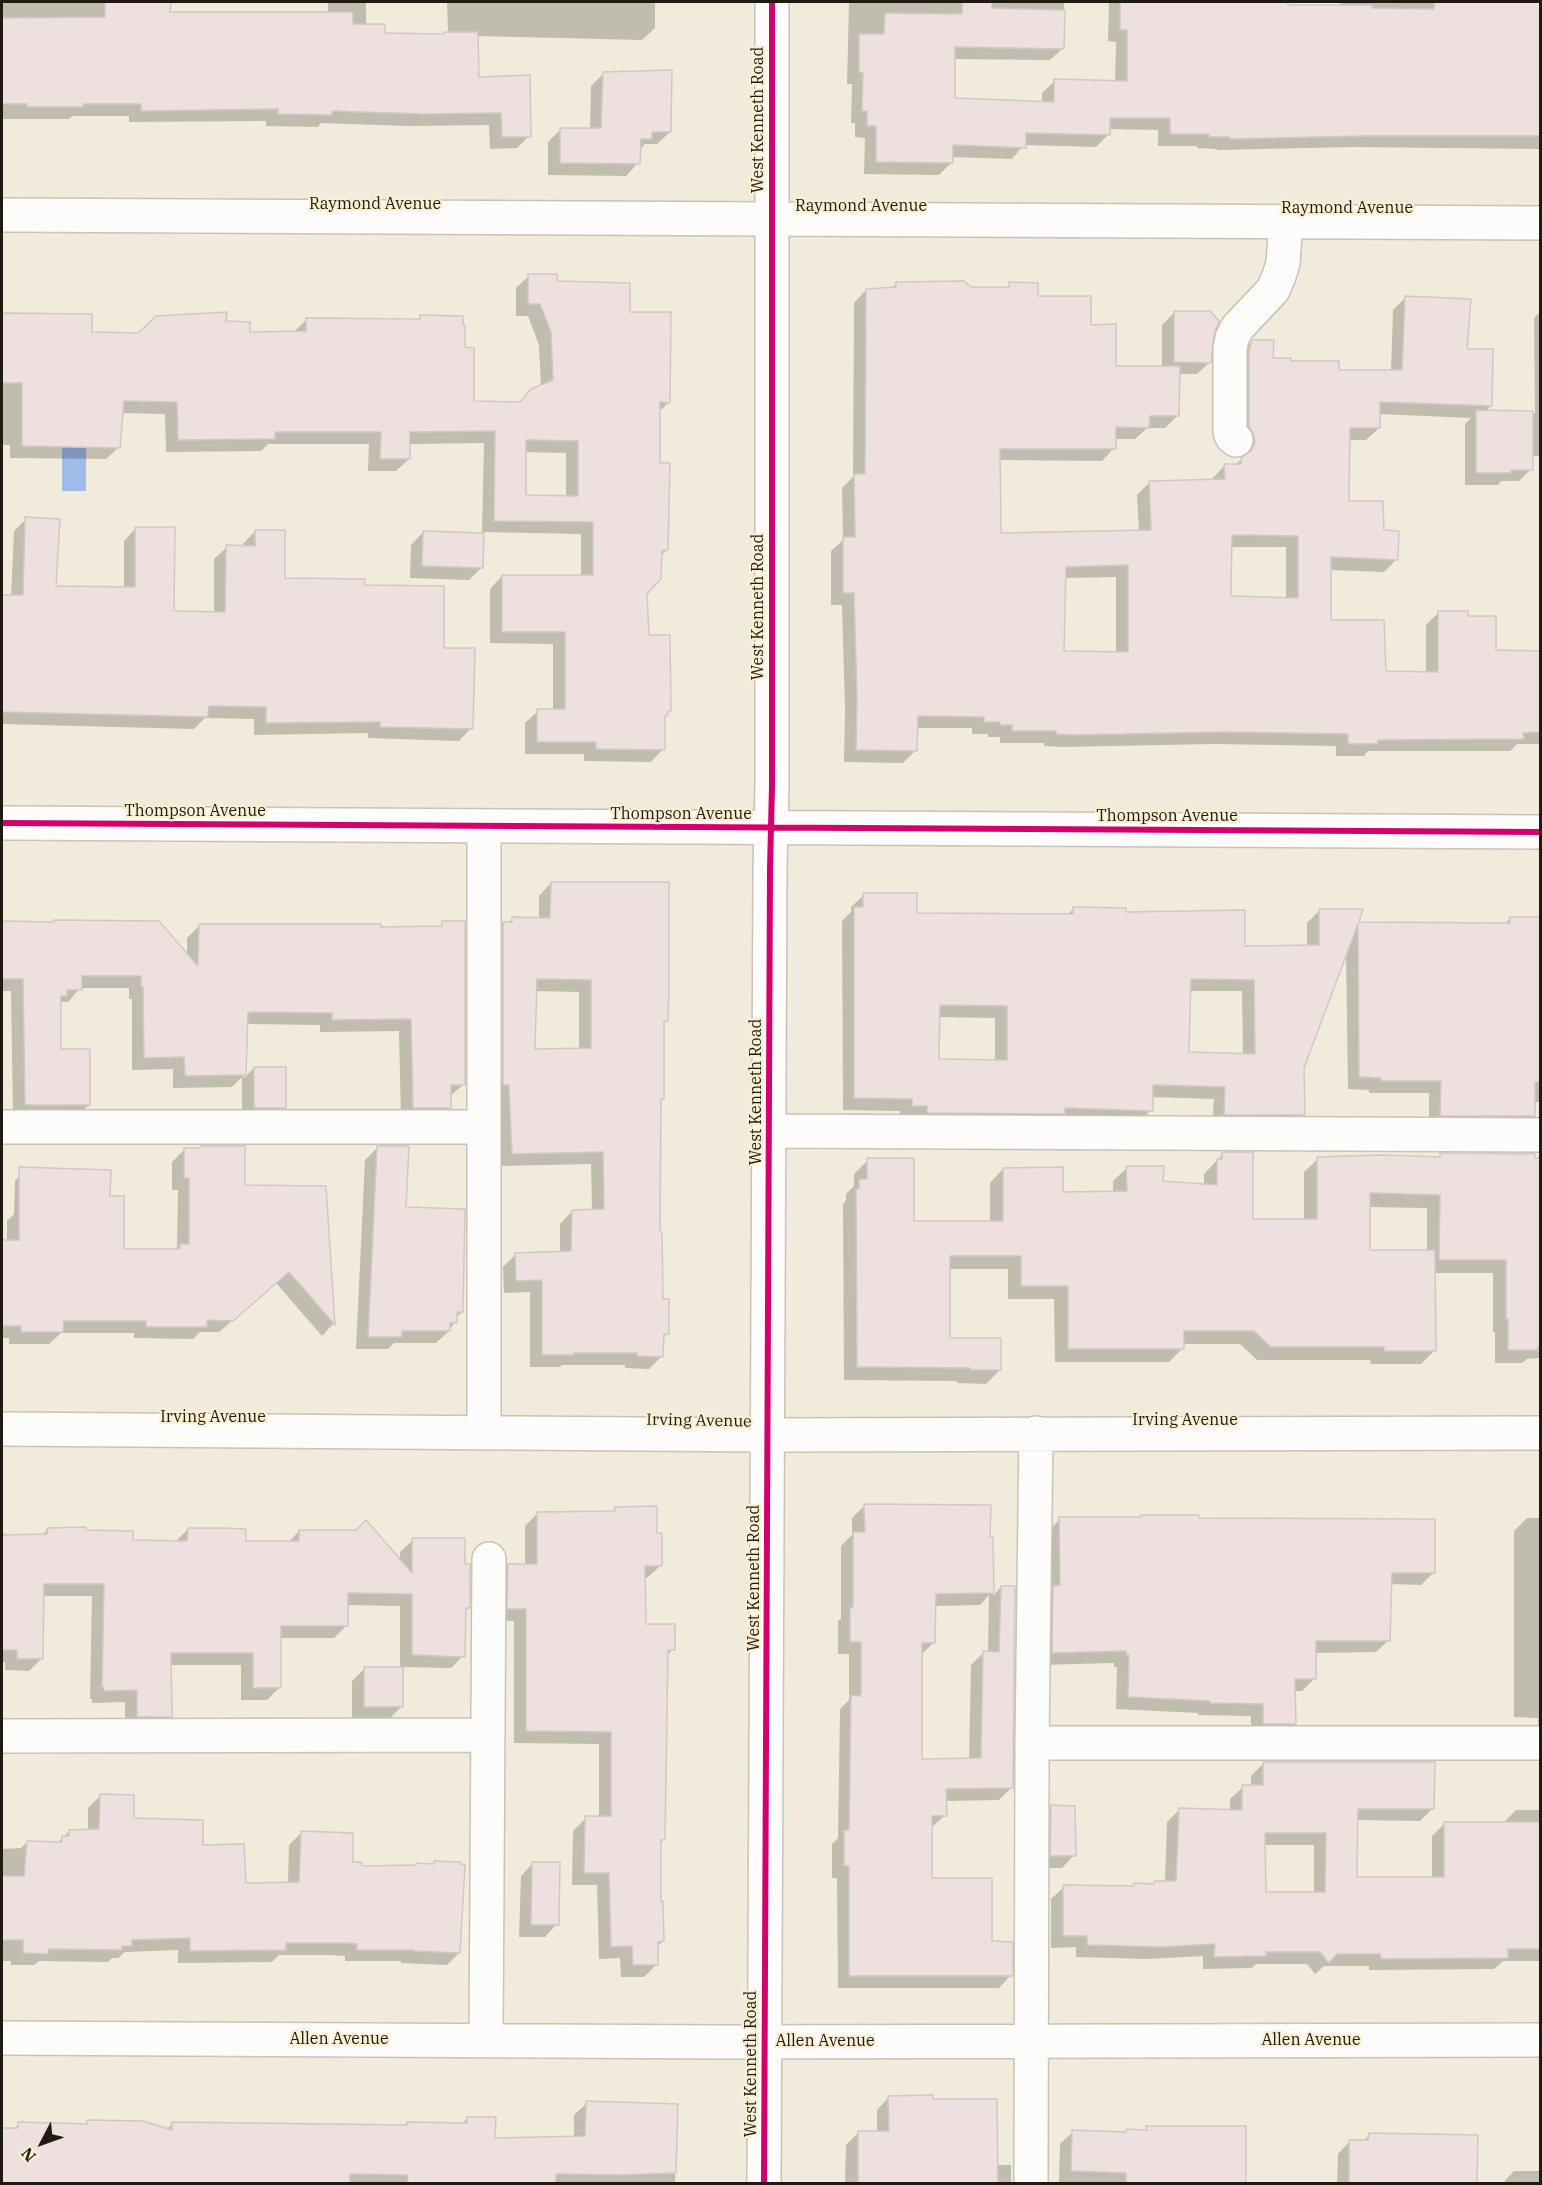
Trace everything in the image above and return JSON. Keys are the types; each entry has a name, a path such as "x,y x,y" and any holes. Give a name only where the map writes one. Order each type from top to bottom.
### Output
{"street":[{"name":"West Kenneth Road","path":"764,2184 772,828 772,2"},
{"name":"Raymond Avenue","path":"2,215 1540,223"},
{"path":"1236,440 1230,432 1232,338 1237,328 1273,290 1283,262 1286,221"},
{"name":"Thompson Avenue","path":"2,823 1540,832"},
{"path":"484,826 484,1432"},
{"path":"2,1126 483,1127"},
{"path":"769,1131 1540,1135"},
{"name":"Irving Avenue","path":"2,1430 768,1435 1540,1433"},
{"path":"1031,2184 1032,1743 1036,1433"},
{"path":"486,2040 489,1560"},
{"path":"2,1736 488,1735"},
{"path":"1032,1743 1540,1743"},
{"name":"Allen Avenue","path":"2,2038 765,2041 1540,2040"}],"water":[{"path":"86,438 86,491 62,491 62,439"}],"building":[{"path":"105,2 171,2 170,12 353,12 353,24 385,24 385,33 478,32 479,77 530,75 531,137 502,137 501,113 423,114 332,111 332,115 278,114 278,109 141,111 141,104 27,107 27,104 2,104 2,18 105,17"},
{"path":"962,2 992,2 992,8 1065,10 1064,49 955,47 955,98 1054,102 1054,79 1127,81 1127,30 1120,30 1120,2 1288,2 1288,5 1372,5 1372,8 1434,9 1434,2 1540,2 1540,136 1229,139 1229,137 1209,137 1209,134 1170,134 1170,118 1110,118 1110,135 1026,133 1026,148 953,145 953,163 876,162 876,126 867,126 867,111 862,111 863,73 859,72 859,34 884,34 885,13 962,14"},
{"path":"672,70 671,132 652,132 652,139 641,139 640,164 560,163 560,128 601,128 603,72"},
{"path":"528,274 557,274 557,281 630,283 630,312 671,312 670,403 660,402 660,463 670,463 668,550 662,551 661,579 647,594 649,635 670,635 671,711 668,711 668,715 665,716 665,750 596,749 596,742 537,742 537,709 565,709 565,632 502,632 502,575 593,575 593,522 494,521 495,431 410,432 410,459 380,459 381,432 275,432 275,439 178,440 177,402 124,401 120,448 22,446 22,383 2,383 2,313 92,314 92,332 138,333 156,316 227,312 226,321 250,322 250,332 306,331 306,318 420,319 420,315 463,316 465,347 474,348 474,401 520,402 531,389 553,380 551,332 540,304 528,304","holes":["526,440 578,441 578,496 526,495"]},
{"path":"964,281 971,287 1009,287 1009,282 1038,283 1038,296 1091,296 1091,325 1116,324 1116,366 1180,366 1179,416 1150,416 1149,428 1116,427 1116,449 1000,449 1001,533 1151,530 1149,481 1225,479 1224,464 1241,464 1241,458 1251,451 1255,442 1249,427 1249,351 1252,340 1274,340 1273,358 1291,358 1291,361 1339,361 1339,370 1402,370 1405,296 1471,299 1467,349 1493,349 1492,406 1380,402 1380,428 1350,428 1349,501 1383,501 1384,530 1399,531 1398,560 1331,557 1331,620 1384,620 1386,671 1438,672 1438,611 1468,611 1468,616 1496,616 1496,650 1540,651 1540,732 1523,733 1524,739 1378,740 1378,744 1348,744 1348,734 1226,732 1075,735 1056,734 1056,731 1012,731 1012,725 984,722 984,717 918,716 917,751 856,750 854,593 843,593 843,537 855,537 854,474 865,474 866,289 896,287 896,282","holes":["1232,535 1298,536 1298,598 1231,596","1128,565 1128,652 1064,651 1066,567"]},
{"path":"1174,311 1210,311 1219,321 1214,335 1211,363 1174,362"},
{"path":"1476,410 1533,411 1533,470 1511,470 1511,473 1476,473"},
{"path":"25,517 60,519 56,586 135,587 135,527 175,527 174,611 225,612 226,545 255,546 255,530 285,530 285,578 365,579 364,585 444,586 444,648 475,648 473,729 380,727 380,722 266,723 266,707 209,706 208,717 2,712 2,595 23,595"},
{"path":"423,531 484,533 483,568 422,566"},
{"path":"551,882 669,882 669,988 668,1021 664,1021 664,1099 661,1099 660,1231 662,1232 663,1299 669,1299 669,1334 664,1334 663,1357 637,1356 637,1353 542,1355 542,1280 516,1281 515,1253 571,1251 572,1210 604,1209 603,1152 512,1154 509,1085 503,1085 503,922 512,922 512,917 550,918","holes":["537,979 591,980 591,1048 535,1049"]},
{"path":"863,893 917,893 917,913 1073,914 1073,907 1126,908 1126,912 1245,910 1245,946 1319,945 1319,909 1363,909 1359,922 1510,923 1510,917 1540,917 1540,1082 1535,1082 1535,1116 1440,1116 1441,1081 1381,1081 1381,1078 1359,1077 1358,924 1304,1068 1305,1115 1224,1115 1225,1087 1153,1085 1153,1111 1065,1108 1065,1114 927,1113 927,1106 912,1106 912,1099 854,1098 854,907 863,907","holes":["1191,979 1254,980 1255,1054 1189,1052","940,1005 1007,1006 1007,1060 939,1059"]},
{"path":"54,920 159,921 198,966 199,924 381,924 381,927 442,926 442,921 465,921 465,1085 451,1085 451,1108 413,1108 411,1019 332,1020 332,1013 248,1012 246,1075 185,1076 184,1057 144,1058 141,976 82,976 82,990 67,990 67,996 61,996 61,1049 90,1049 90,1105 25,1105 23,979 2,979 2,921 54,922"},
{"path":"254,1067 286,1067 286,1108 254,1108"},
{"path":"200,1146 245,1146 245,1185 326,1186 335,1325 289,1272 233,1321 207,1320 207,1327 146,1327 146,1321 64,1321 63,1332 21,1332 21,1326 2,1326 2,1240 19,1240 19,1167 111,1170 110,1196 124,1196 124,1249 180,1249 180,1244 189,1244 189,1178 184,1178 184,1148 200,1148"},
{"path":"377,1146 409,1146 406,1207 465,1209 463,1312 457,1312 457,1323 450,1323 450,1331 402,1331 402,1337 368,1337"},
{"path":"1222,1152 1253,1152 1253,1219 1317,1219 1317,1157 1381,1155 1440,1157 1440,1153 1535,1154 1535,1158 1540,1158 1540,1346 1538,1350 1508,1350 1506,1260 1439,1260 1440,1195 1370,1193 1370,1250 1435,1250 1436,1351 1384,1351 1384,1347 1271,1347 1254,1331 1184,1331 1184,1349 1068,1349 1068,1286 1021,1286 1021,1256 950,1256 950,1338 1001,1338 1001,1370 857,1367 856,1189 859,1189 859,1179 867,1179 867,1158 914,1158 914,1221 1003,1221 1003,1168 1063,1167 1063,1192 1127,1191 1126,1166 1164,1166 1163,1181 1217,1185 1217,1159 1222,1159"},
{"path":"864,1504 991,1505 990,1537 993,1537 994,1593 936,1594 935,1643 922,1643 922,1759 981,1758 983,1651 999,1652 1001,1586 1015,1586 1013,1788 946,1789 947,1816 932,1816 932,1878 992,1878 992,1941 1013,1942 1013,1976 849,1976 849,1866 844,1866 844,1830 849,1830 851,1695 861,1696 861,1642 850,1642 850,1607 853,1608 853,1532 865,1532"},
{"path":"657,1506 657,1533 662,1533 662,1566 645,1566 646,1624 675,1624 675,1650 668,1650 665,1840 661,1840 661,1901 663,1901 664,1941 658,1942 658,1965 633,1965 632,1946 611,1947 609,1873 584,1873 585,1816 611,1816 611,1732 526,1731 526,1609 507,1609 508,1564 537,1564 537,1512 615,1511 615,1507"},
{"path":"1141,1515 1199,1515 1199,1518 1435,1519 1435,1573 1392,1573 1390,1641 1316,1641 1316,1679 1295,1679 1296,1724 1263,1724 1263,1704 1128,1697 1129,1655 1126,1655 1126,1651 1052,1653 1053,1586 1060,1585 1059,1517 1141,1517"},
{"path":"366,1520 412,1573 412,1538 465,1538 465,1564 470,1564 470,1608 466,1608 465,1657 412,1655 412,1594 348,1593 348,1626 281,1626 281,1688 253,1688 253,1653 171,1653 172,1717 137,1717 137,1690 104,1691 102,1687 104,1584 44,1584 43,1659 17,1659 17,1650 2,1650 2,1535 47,1534 47,1528 86,1527 86,1530 133,1531 133,1540 187,1541 188,1528 221,1528 246,1529 246,1541 299,1541 299,1530 356,1530"},
{"path":"364,1667 403,1667 403,1707 364,1707"},
{"path":"1263,1762 1435,1762 1434,1809 1358,1809 1357,1877 1444,1877 1444,1822 1540,1822 1540,1949 1508,1949 1508,1958 1381,1959 1380,1954 1337,1954 1329,1963 1320,1952 1266,1952 1266,1956 1214,1957 1215,1944 1162,1947 1087,1945 1087,1936 1063,1936 1063,1885 1134,1886 1134,1883 1154,1884 1154,1881 1176,1881 1179,1808 1242,1810 1242,1785 1263,1785","holes":["1265,1833 1326,1833 1325,1892 1266,1892"]},
{"path":"100,1794 134,1795 134,1818 203,1820 203,1845 244,1844 246,1883 299,1882 301,1831 353,1833 353,1862 362,1862 362,1866 434,1864 434,1861 461,1862 465,1865 460,1953 356,1950 357,1944 345,1943 286,1943 286,1950 190,1951 190,1938 132,1940 132,1946 122,1946 122,1950 49,1949 48,1954 23,1953 23,1940 2,1940 2,1876 24,1876 27,1841 62,1842 62,1836 69,1836 69,1830 99,1829"},
{"path":"1051,1805 1075,1806 1076,1856 1050,1856"},
{"path":"532,1862 560,1862 559,1925 531,1925"},
{"path":"933,2095 933,2099 997,2099 998,2184 858,2184 858,2131 889,2131 888,2096"},
{"path":"586,2101 678,2104 676,2173 556,2174 556,2184 407,2184 408,2175 350,2174 350,2184 2,2184 2,2128 18,2128 18,2122 87,2124 87,2120 143,2121 172,2130 172,2122 407,2125 407,2122 467,2123 467,2117 496,2117 495,2138 585,2136"},
{"path":"1146,2126 1246,2126 1246,2184 1126,2184 1126,2173 1071,2171 1072,2130 1126,2132 1126,2129 1147,2130"},
{"path":"1369,2133 1478,2135 1477,2184 1349,2184 1349,2140 1368,2140"}],"cycle path":[{"path":"764,2184 772,786 772,2"},
{"path":"2,823 1540,832"}]}
